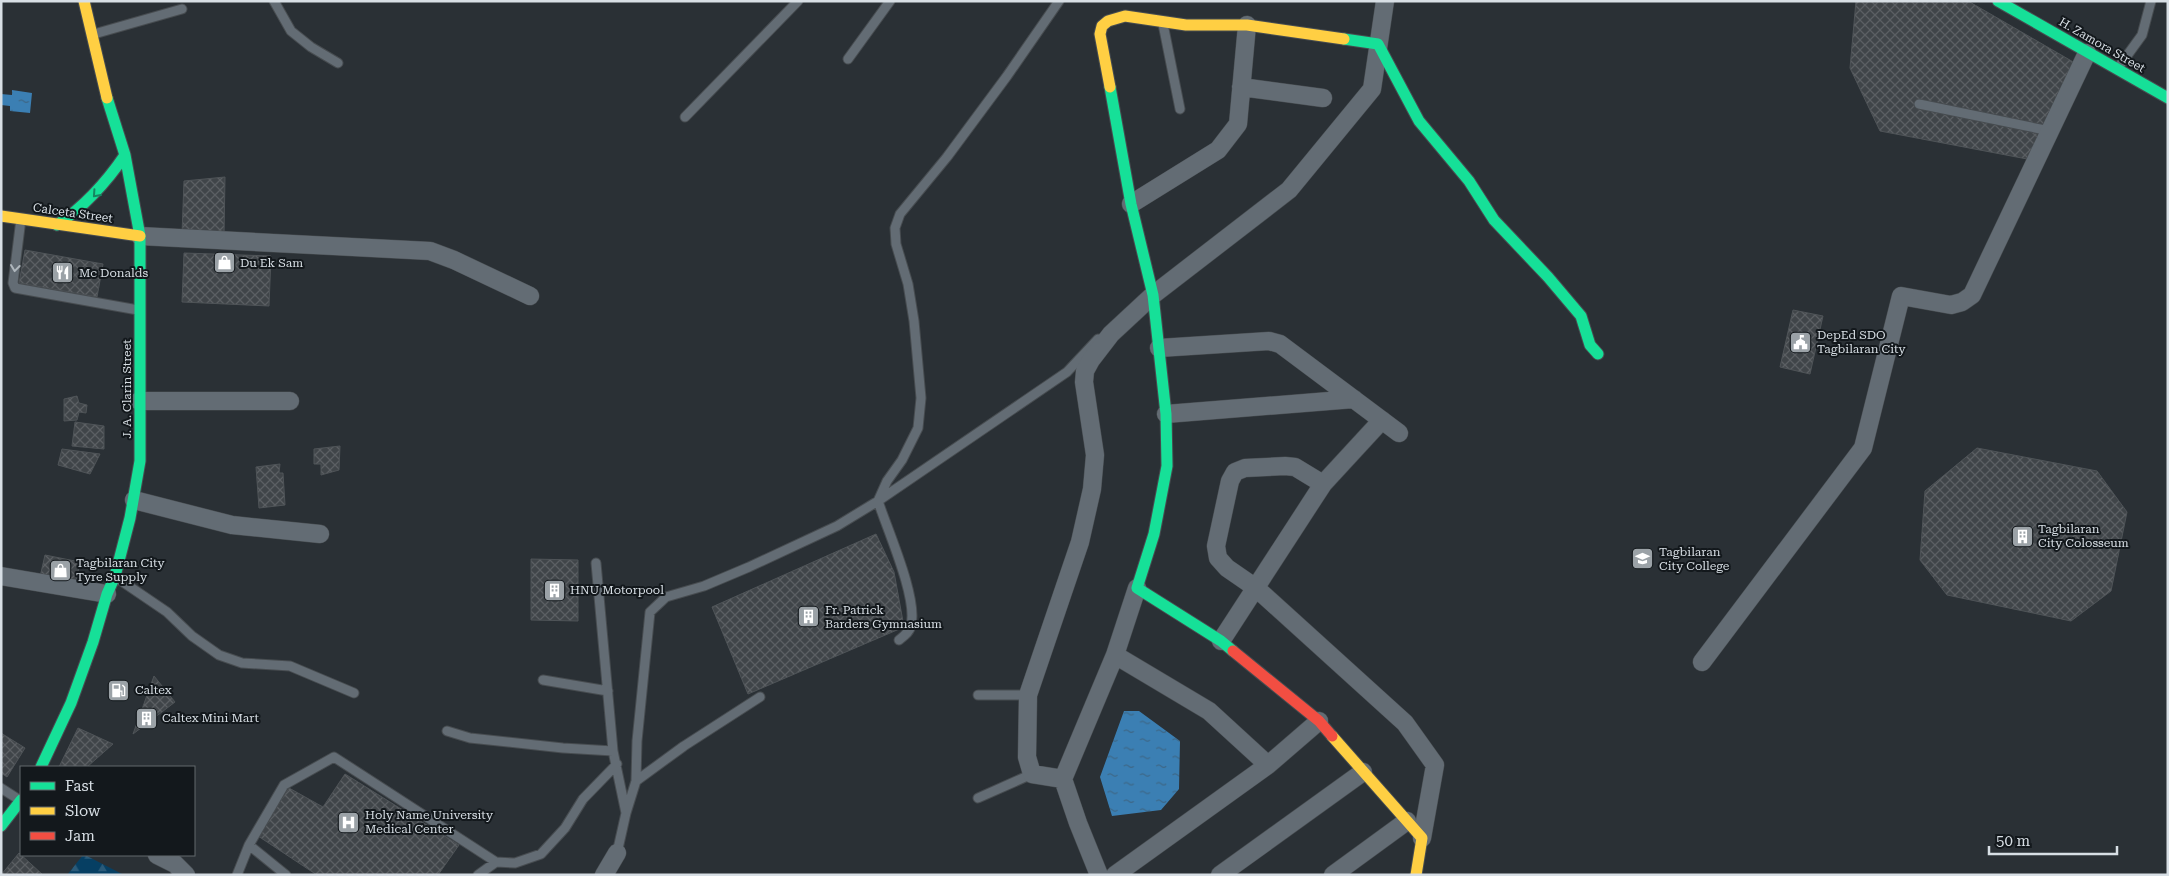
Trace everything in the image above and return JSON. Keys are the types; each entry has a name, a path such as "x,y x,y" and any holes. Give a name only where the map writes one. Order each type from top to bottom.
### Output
{"street":[{"name":"J. A. Clarin Street","path":"41,766 71,703 93,642 107,594 115,576 134,500 140,461 139,401 142,311 140,236 125,155 104,90 83,1"},
{"path":"1063,779 1032,774 1027,756 1028,695 1080,542 1092,489 1095,455 1084,382 1085,371 1111,334 1153,295 1289,190 1372,89 1385,1"},
{"name":"H. Zamora Street","path":"1998,1 2168,98"},
{"path":"1099,875 1063,779 1115,655 1154,534 1167,466 1166,414 1153,295 1131,204 1100,34 1102,26 1108,21 1125,16 1186,25 1247,25 1378,44"},
{"path":"1131,204 1218,150 1238,124 1247,25"},
{"path":"1378,44 1419,121 1469,181 1494,220 1548,277 1581,316 1590,346 1598,354"},
{"path":"1702,662 1862,448 1902,296 1951,305 1962,302 1972,295 2087,53"},
{"path":"1241,87 1323,98"},
{"path":"57,225 76,213 91,200 108,180 125,155"},
{"name":"Calceta Street","path":"1,216 140,236"},
{"path":"140,236 430,251 454,260 530,296"},
{"path":"1159,348 1269,341 1280,344 1399,433"},
{"path":"1166,414 1354,399"},
{"path":"139,401 290,401"},
{"path":"1221,641 1322,484 1382,420"},
{"path":"1322,484 1295,467 1245,468 1235,472 1230,481 1216,546 1218,558 1227,568 1256,588 1405,723 1435,765 1416,875"},
{"path":"134,500 232,525 320,534"},
{"path":"1,576 107,594"},
{"path":"1137,588 1221,641 1319,721 1422,838"},
{"path":"1115,655 1209,711 1268,765"},
{"path":"1116,875 1268,765 1319,721"},
{"path":"1220,875 1363,772"},
{"path":"1,826 20,801"},
{"path":"1333,875 1407,821"},
{"path":"604,875 617,853"},
{"path":"159,856 175,864 186,875"}],"lane":[{"path":"274,1 291,31 338,63"},
{"path":"686,117 798,1"},
{"path":"848,60 890,1"},
{"path":"899,640 909,632 912,616 908,588 878,500 887,481 902,460 918,428 921,398 914,321 908,284 896,244 895,228 900,214 958,143 1059,1"},
{"path":"2116,70 2142,35 2151,1"},
{"path":"91,35 182,9"},
{"path":"1163,21 1180,109"},
{"path":"1919,104 2050,131"},
{"path":"21,219 13,283 15,288 142,311"},
{"path":"617,853 626,813 636,781 638,732 650,612 666,597 704,586 838,526 1067,372 1097,339 1111,334"},
{"path":"596,563 613,751 626,813"},
{"path":"115,576 167,612 192,636 219,655 242,663 290,666 354,693"},
{"path":"543,680 608,691"},
{"path":"978,695 1028,695"},
{"path":"636,781 684,746 760,697"},
{"path":"448,731 470,738 563,748 613,751"},
{"path":"237,875 249,845 284,784 334,757 496,862 515,863 541,854 566,828 583,800 616,764"},
{"path":"978,798 1032,774"},
{"path":"1,788 20,799"},
{"path":"249,845 286,875"},
{"path":"478,875 496,862"}],"green space":[{"path":"82,856 87,856 124,875 67,875"}],"water":[{"path":"12,90 32,93 30,113 10,111 10,106 1,105 1,94 12,95"},
{"path":"1124,711 1139,711 1180,741 1179,789 1161,810 1112,816 1100,777"}],"building":[{"path":"1856,1 1968,1 2075,63 2027,159 1880,131 1850,68"},
{"path":"225,177 224,235 182,234 184,181"},
{"path":"25,250 103,264 97,297 19,283"},
{"path":"184,253 271,256 269,306 182,302"},
{"name":"DepEd SDO Tagbilaran City","path":"1793,310 1823,316 1810,374 1780,367"},
{"path":"77,396 79,403 87,405 86,413 79,412 77,420 64,421 64,399"},
{"path":"75,422 104,426 104,449 72,446"},
{"path":"340,446 339,470 321,475 321,464 314,464 314,449"},
{"name":"Tagbilaran City Colosseum","path":"1977,448 2097,471 2127,512 2111,591 2071,621 1947,595 1920,560 1925,491"},
{"path":"62,449 100,454 90,474 58,465"},
{"path":"280,464 279,473 283,473 285,505 259,508 256,467"},
{"name":"Fr. Patrick Barders Gymnasium","path":"876,534 894,572 904,627 748,694 712,607"},
{"name":"Tagbilaran City Tyre Supply","path":"45,555 80,562 75,586 40,577"},
{"name":"HNU Motorpool","path":"531,559 578,560 578,621 531,620"},
{"name":"Caltex Mini Mart","path":"154,676 175,702 133,734"},
{"path":"78,728 113,744 88,766 59,766"},
{"path":"1,733 25,748 7,777 1,773"},
{"path":"345,774 459,845 438,875 317,875 258,836 289,788 323,807"},
{"path":"19,853 20,856 43,875 1,875"}],"traffic: fast":[{"path":"1998,1 2168,98"},
{"path":"1344,39 1378,44 1419,121 1469,181 1494,220 1548,277 1581,316 1590,345 1598,354"},
{"path":"1110,87 1131,204 1153,295 1166,414 1167,466 1154,534 1137,588 1221,641 1233,651"},
{"path":"41,766 71,703 93,642 107,594 115,576 130,518 140,461 140,236 125,155 107,98"},
{"path":"57,225 77,210 94,193 125,155"},
{"path":"1,826 20,801"}],"traffic: slow":[{"path":"84,1 107,98"},
{"path":"1110,87 1100,34 1102,26 1108,21 1125,16 1186,25 1247,25 1344,39"},
{"path":"1,216 140,236"},
{"path":"1332,736 1422,838 1416,875"}],"traffic: jam":[{"path":"1233,651 1319,721 1332,736"}],"place":[{"name":"Du Ek Sam","path":"224,263"},
{"name":"Mc Donalds","path":"63,273"},
{"name":"DepEd SDO Tagbilaran City","path":"1801,342"},
{"name":"Tagbilaran City Colosseum","path":"2022,536"},
{"name":"Tagbilaran City College","path":"1643,559"},
{"name":"Tagbilaran City Tyre Supply","path":"60,570"},
{"name":"HNU Motorpool","path":"554,590"},
{"name":"Fr. Patrick Barders Gymnasium","path":"809,617"},
{"name":"Caltex","path":"119,690"},
{"name":"Caltex Mini Mart","path":"146,718"},
{"name":"Holy Name University Medical Center","path":"349,822"}]}
